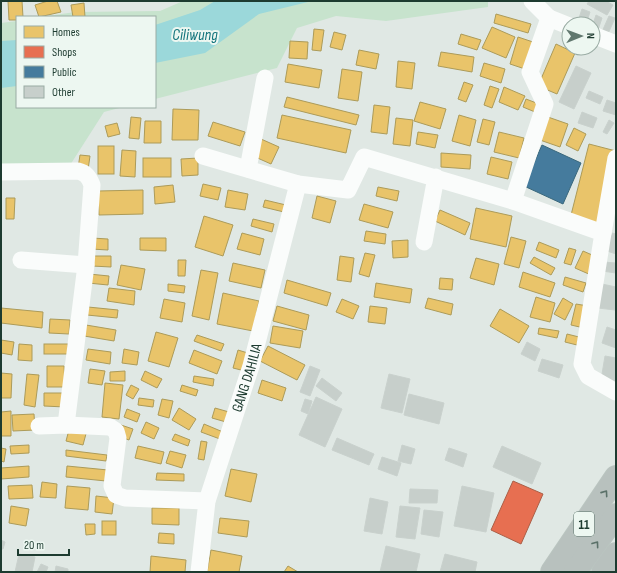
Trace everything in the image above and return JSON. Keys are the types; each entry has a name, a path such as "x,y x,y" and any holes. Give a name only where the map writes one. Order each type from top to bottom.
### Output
{"highway":[{"name":"11","path":"552,572 616,477"},
{"path":"575,572 616,515"},
{"path":"603,572 616,554"}],"street":[{"path":"532,1 549,18 561,23"},
{"path":"513,201 545,104 530,72 549,18"},
{"path":"601,38 616,44"},
{"path":"248,169 266,78"},
{"path":"204,156 298,184 348,190 364,157 436,177 513,201 603,234"},
{"path":"616,158 582,364 588,376 616,392"},
{"path":"1,172 78,171 85,173 92,185 86,265 66,425"},
{"path":"424,242 436,177"},
{"name":"GANG DAHILIA","path":"198,572 207,501 251,366 298,184"},
{"path":"21,260 86,265"},
{"path":"39,426 66,425 110,427 116,431 118,438 112,486 116,495 125,498 207,501"}],"green space":[{"path":"183,1 488,1 488,7 386,21 336,16 297,28 277,68 156,99 156,16 48,16 75,12 160,11"},
{"path":"16,21 16,108 119,108 104,112 65,173 1,166 1,23"}],"water":[{"name":"Ciliwung","path":"215,1 312,1 259,14 205,53 156,63 156,25 200,10"},
{"path":"16,40 16,86 1,88 1,41"}],"building: Homes":[{"path":"8,1 22,1 23,16 16,16 16,20 9,20"},
{"path":"48,1 57,1 61,12 39,16 35,5"},
{"path":"84,3 85,16 73,16 71,5"},
{"path":"496,14 531,24 528,33 494,23"},
{"path":"492,27 515,37 506,58 482,48"},
{"path":"314,29 324,30 321,51 312,50"},
{"path":"334,32 346,35 342,50 330,47"},
{"path":"461,34 481,40 477,50 458,44"},
{"path":"518,37 536,43 528,70 510,64"},
{"path":"290,41 308,42 307,59 289,58"},
{"path":"556,44 561,46 561,56 574,56 557,94 538,86"},
{"path":"359,50 379,54 376,69 356,65"},
{"path":"441,52 474,57 472,72 438,66"},
{"path":"398,61 415,63 412,89 396,87"},
{"path":"484,63 505,69 501,83 480,76"},
{"path":"288,64 322,70 319,88 285,82"},
{"path":"342,69 362,72 358,101 338,98"},
{"path":"464,82 473,85 466,102 458,99"},
{"path":"490,86 499,89 492,108 484,105"},
{"path":"504,87 525,96 518,110 499,102"},
{"path":"287,97 359,115 356,125 284,107"},
{"path":"526,99 539,104 535,112 523,107"},
{"path":"420,102 446,109 440,129 414,121"},
{"path":"374,105 390,107 387,134 371,132"},
{"path":"173,109 199,110 198,140 172,140"},
{"path":"282,115 351,130 346,153 277,138"},
{"path":"459,115 476,120 470,146 452,141"},
{"path":"545,116 568,124 560,147 537,139"},
{"path":"131,117 141,118 139,139 129,138"},
{"path":"396,118 413,120 410,146 393,144"},
{"path":"483,119 495,122 489,145 477,142"},
{"path":"145,121 161,121 161,143 144,143"},
{"path":"213,122 245,132 240,146 208,136"},
{"path":"117,123 120,134 108,137 105,126"},
{"path":"574,128 586,134 578,151 566,145"},
{"path":"418,132 438,135 435,148 416,144"},
{"path":"499,132 524,138 519,158 494,152"},
{"path":"261,139 279,147 271,164 253,156"},
{"path":"589,144 616,151 598,227 570,219"},
{"path":"98,146 114,146 114,174 98,174"},
{"path":"122,150 136,151 135,177 120,176"},
{"path":"441,153 471,155 470,169 441,167"},
{"path":"80,155 90,156 88,170 78,168"},
{"path":"491,157 512,162 508,179 487,174"},
{"path":"143,158 171,158 171,177 143,177"},
{"path":"198,158 198,175 182,176 181,159"},
{"path":"203,184 221,188 218,200 200,196"},
{"path":"173,185 175,202 155,204 154,187"},
{"path":"378,187 399,191 397,201 376,196"},
{"path":"143,190 143,214 99,215 98,191"},
{"path":"228,190 248,194 245,210 225,207"},
{"path":"317,196 336,201 330,223 312,218"},
{"path":"6,198 15,198 14,219 6,219"},
{"path":"265,200 286,205 284,212 263,207"},
{"path":"364,204 393,212 388,228 359,220"},
{"path":"476,208 512,216 506,247 470,239"},
{"path":"440,210 470,223 465,235 435,221"},
{"path":"204,216 233,225 223,256 195,247"},
{"path":"253,219 274,224 272,232 251,226"},
{"path":"366,231 386,234 385,244 364,241"},
{"path":"242,233 264,239 260,255 237,249"},
{"path":"511,237 526,241 519,268 504,264"},
{"path":"92,238 108,239 108,250 91,249"},
{"path":"140,238 166,238 166,251 140,250"},
{"path":"408,240 408,257 393,258 392,241"},
{"path":"539,242 559,250 556,258 536,250"},
{"path":"569,248 576,250 571,265 564,263"},
{"path":"583,251 599,258 591,275 575,268"},
{"path":"365,253 375,255 369,277 359,274"},
{"path":"92,256 111,256 111,267 92,266"},
{"path":"340,256 354,258 351,282 337,280"},
{"path":"534,257 555,268 551,275 530,263"},
{"path":"476,258 499,264 494,285 470,278"},
{"path":"178,260 186,260 185,276 178,276"},
{"path":"233,263 265,270 261,288 229,281"},
{"path":"121,265 145,269 141,290 117,285"},
{"path":"201,270 218,273 209,320 192,316"},
{"path":"523,272 555,283 550,297 519,287"},
{"path":"89,274 109,276 108,285 88,283"},
{"path":"565,277 586,283 583,292 563,285"},
{"path":"440,278 453,279 452,290 439,289"},
{"path":"287,280 331,293 327,306 284,293"},
{"path":"376,283 412,289 410,303 374,297"},
{"path":"168,284 185,286 184,293 168,291"},
{"path":"109,288 135,291 134,305 107,301"},
{"path":"223,293 259,301 253,331 217,324"},
{"path":"536,297 555,303 550,322 530,317"},
{"path":"428,298 453,304 451,315 425,308"},
{"path":"563,298 573,304 565,320 554,314"},
{"path":"164,299 185,303 182,322 160,318"},
{"path":"342,299 359,306 353,319 336,312"},
{"path":"576,304 588,306 584,328 571,325"},
{"path":"277,306 309,315 306,330 273,321"},
{"path":"370,306 387,308 385,324 368,322"},
{"path":"88,307 118,310 117,318 87,315"},
{"path":"1,308 43,312 42,328 1,323"},
{"path":"500,309 529,326 519,343 490,326"},
{"path":"50,319 70,320 69,334 49,333"},
{"path":"86,325 116,330 114,341 84,336"},
{"path":"273,326 303,331 300,348 270,343"},
{"path":"539,328 559,331 557,338 538,334"},
{"path":"156,332 178,338 169,367 148,361"},
{"path":"567,334 579,337 577,345 565,342"},
{"path":"197,335 224,344 221,351 194,341"},
{"path":"1,340 14,342 12,355 1,353"},
{"path":"19,344 32,345 32,361 18,360"},
{"path":"44,344 68,344 68,354 44,354"},
{"path":"268,346 305,365 297,380 260,361"},
{"path":"88,349 111,352 110,364 86,360"},
{"path":"124,349 139,352 137,365 122,363"},
{"path":"194,350 222,361 217,374 189,363"},
{"path":"238,350 251,354 245,371 233,368"},
{"path":"47,366 64,366 65,387 47,387"},
{"path":"90,369 105,371 102,385 88,383"},
{"path":"125,371 125,381 110,381 110,372"},
{"path":"145,371 162,379 157,388 141,380"},
{"path":"1,373 12,374 11,398 1,398"},
{"path":"27,374 39,375 35,407 24,405"},
{"path":"194,376 214,379 213,386 193,382"},
{"path":"262,380 286,388 282,401 258,393"},
{"path":"105,383 123,385 119,419 102,417"},
{"path":"131,385 139,389 133,399 126,395"},
{"path":"182,385 198,390 196,396 180,391"},
{"path":"44,393 66,393 65,407 44,406"},
{"path":"139,398 154,400 153,407 138,405"},
{"path":"162,399 173,401 169,418 158,415"},
{"path":"179,408 196,419 189,430 172,420"},
{"path":"215,408 229,412 226,422 212,418"},
{"path":"127,409 140,414 137,422 124,417"},
{"path":"11,411 11,436 1,436 1,412"},
{"path":"34,414 35,430 13,431 12,415"},
{"path":"146,422 159,428 154,439 141,433"},
{"path":"204,424 223,432 220,439 201,432"},
{"path":"121,425 133,429 129,440 118,436"},
{"path":"70,426 87,430 83,445 66,441"},
{"path":"175,434 190,440 188,446 172,440"},
{"path":"201,441 207,442 204,460 198,459"},
{"path":"29,445 29,453 11,454 10,446"},
{"path":"138,446 164,452 161,464 135,458"},
{"path":"1,448 6,449 4,462 1,461"},
{"path":"66,450 107,455 106,461 66,456"},
{"path":"170,451 186,455 182,468 166,463"},
{"path":"29,466 29,477 1,479 1,468"},
{"path":"67,466 108,470 106,481 66,477"},
{"path":"231,469 257,474 251,502 225,496"},
{"path":"157,473 184,474 184,481 156,480"},
{"path":"42,482 57,484 56,498 40,497"},
{"path":"32,485 33,498 9,499 8,486"},
{"path":"67,486 90,488 88,510 65,508"},
{"path":"96,496 114,498 112,514 95,512"},
{"path":"11,506 29,509 26,526 9,523"},
{"path":"152,508 179,508 179,525 152,524"},
{"path":"220,518 249,521 247,537 218,533"},
{"path":"102,521 116,521 116,535 102,535"},
{"path":"85,524 95,524 95,534 86,535"},
{"path":"159,533 174,534 174,544 158,543"},
{"path":"211,550 242,556 239,572 207,572"},
{"path":"151,556 186,560 185,572 150,572"},
{"path":"288,566 298,572 284,572"}],"building: Shops":[{"path":"513,481 543,494 521,544 491,530"}],"building: Public":[{"path":"542,145 581,163 563,204 524,186"}],"building: Other":[{"path":"589,1 606,1 613,5 607,15 587,4"},
{"path":"582,9 590,12 589,16 580,16"},
{"path":"609,16 615,18 607,36 601,34"},
{"path":"576,66 591,73 574,109 559,102"},
{"path":"589,91 603,97 600,104 586,98"},
{"path":"607,100 616,103 616,115 603,111"},
{"path":"582,112 597,118 593,128 578,123"},
{"path":"609,120 614,123 607,134 603,132"},
{"path":"612,233 616,234 616,254 607,251"},
{"path":"603,262 616,263 616,273 602,271"},
{"path":"602,284 616,287 615,310 598,308"},
{"path":"607,327 616,330 616,348 602,343"},
{"path":"527,342 540,349 535,361 521,354"},
{"path":"605,356 616,358 616,383 601,380"},
{"path":"542,359 563,365 559,378 538,371"},
{"path":"310,366 320,370 310,396 300,392"},
{"path":"389,374 410,379 402,413 381,408"},
{"path":"322,378 342,393 336,401 316,386"},
{"path":"409,394 444,403 439,424 404,415"},
{"path":"316,397 342,409 325,447 299,435"},
{"path":"305,399 312,401 308,414 301,411"},
{"path":"337,438 374,454 369,465 332,450"},
{"path":"402,445 415,449 411,464 398,461"},
{"path":"502,446 541,463 532,484 493,467"},
{"path":"449,448 467,454 463,467 445,460"},
{"path":"382,457 401,463 397,476 378,469"},
{"path":"462,486 494,493 486,532 454,526"},
{"path":"410,489 438,490 437,503 409,503"},
{"path":"370,498 388,502 382,534 364,531"},
{"path":"400,506 420,508 415,539 396,537"},
{"path":"424,510 443,512 439,537 421,534"},
{"path":"1,540 5,542 3,549 1,549"},
{"path":"386,546 420,554 416,572 380,572"},
{"path":"19,554 35,557 32,572 15,572"},
{"path":"445,554 477,562 475,572 440,572"},
{"path":"41,564 48,567 46,572 37,572"},
{"path":"56,566 68,569 68,572 55,572"}]}
